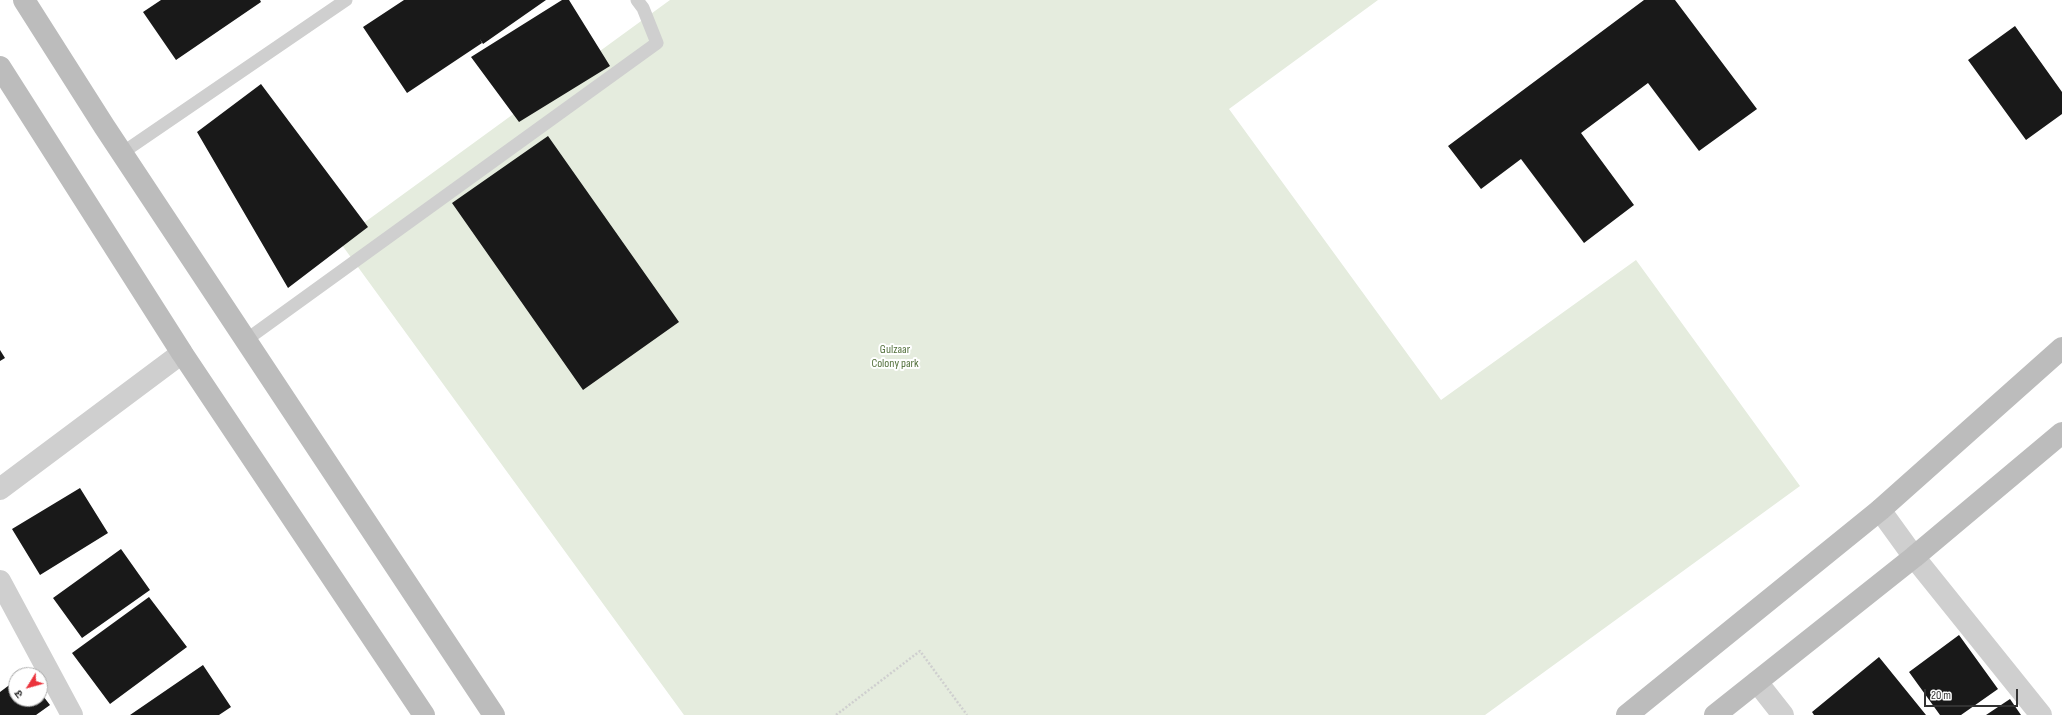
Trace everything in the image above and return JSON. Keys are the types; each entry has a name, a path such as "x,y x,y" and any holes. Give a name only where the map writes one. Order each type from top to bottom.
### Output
{"street":[{"path":"24,0 122,153 494,715"},
{"path":"0,67 182,353 424,715"},
{"path":"1627,715 1880,510 2062,348"},
{"path":"0,490 182,353"},
{"path":"1715,715 1914,557 2062,433"},
{"path":"1880,510 1914,557 2042,715"},
{"path":"0,581 72,715"},
{"path":"1757,682 1783,715"}],"lane":[{"path":"122,153 346,0"},
{"path":"246,340 657,43 643,8 638,0"}],"path":[{"path":"836,715 920,651 967,715"}],"green space":[{"name":"Gulzaar Colony park","path":"670,0 1378,0 1229,109 1441,400 1636,260 1800,486 1485,715 684,715 339,241"}],"building":[{"path":"161,0 260,0 261,2 176,60 143,12"},
{"path":"404,0 546,0 483,44 480,39 482,43 407,93 363,27"},
{"path":"562,0 569,0 610,66 519,122 471,57"},
{"path":"1644,0 1675,0 1757,109 1699,151 1648,83 1581,133 1634,205 1584,243 1521,159 1481,189 1448,146"},
{"path":"2015,26 2062,92 2062,114 2026,140 1968,60"},
{"path":"261,84 368,227 288,288 197,132"},
{"path":"548,136 679,322 583,390 452,203"},
{"path":"0,350 5,358 0,361"},
{"path":"80,488 108,533 40,575 12,529"},
{"path":"121,549 150,590 82,638 53,598"},
{"path":"149,597 187,647 110,704 72,653"},
{"path":"1959,635 1998,689 1961,715 1940,715 1909,672"},
{"path":"1879,657 1926,715 1814,715 1812,712"},
{"path":"203,665 231,707 219,715 130,715"},
{"path":"8,686 8,707 47,707 36,715 0,715 0,692"},
{"path":"2010,699 2021,715 1986,715"}]}
